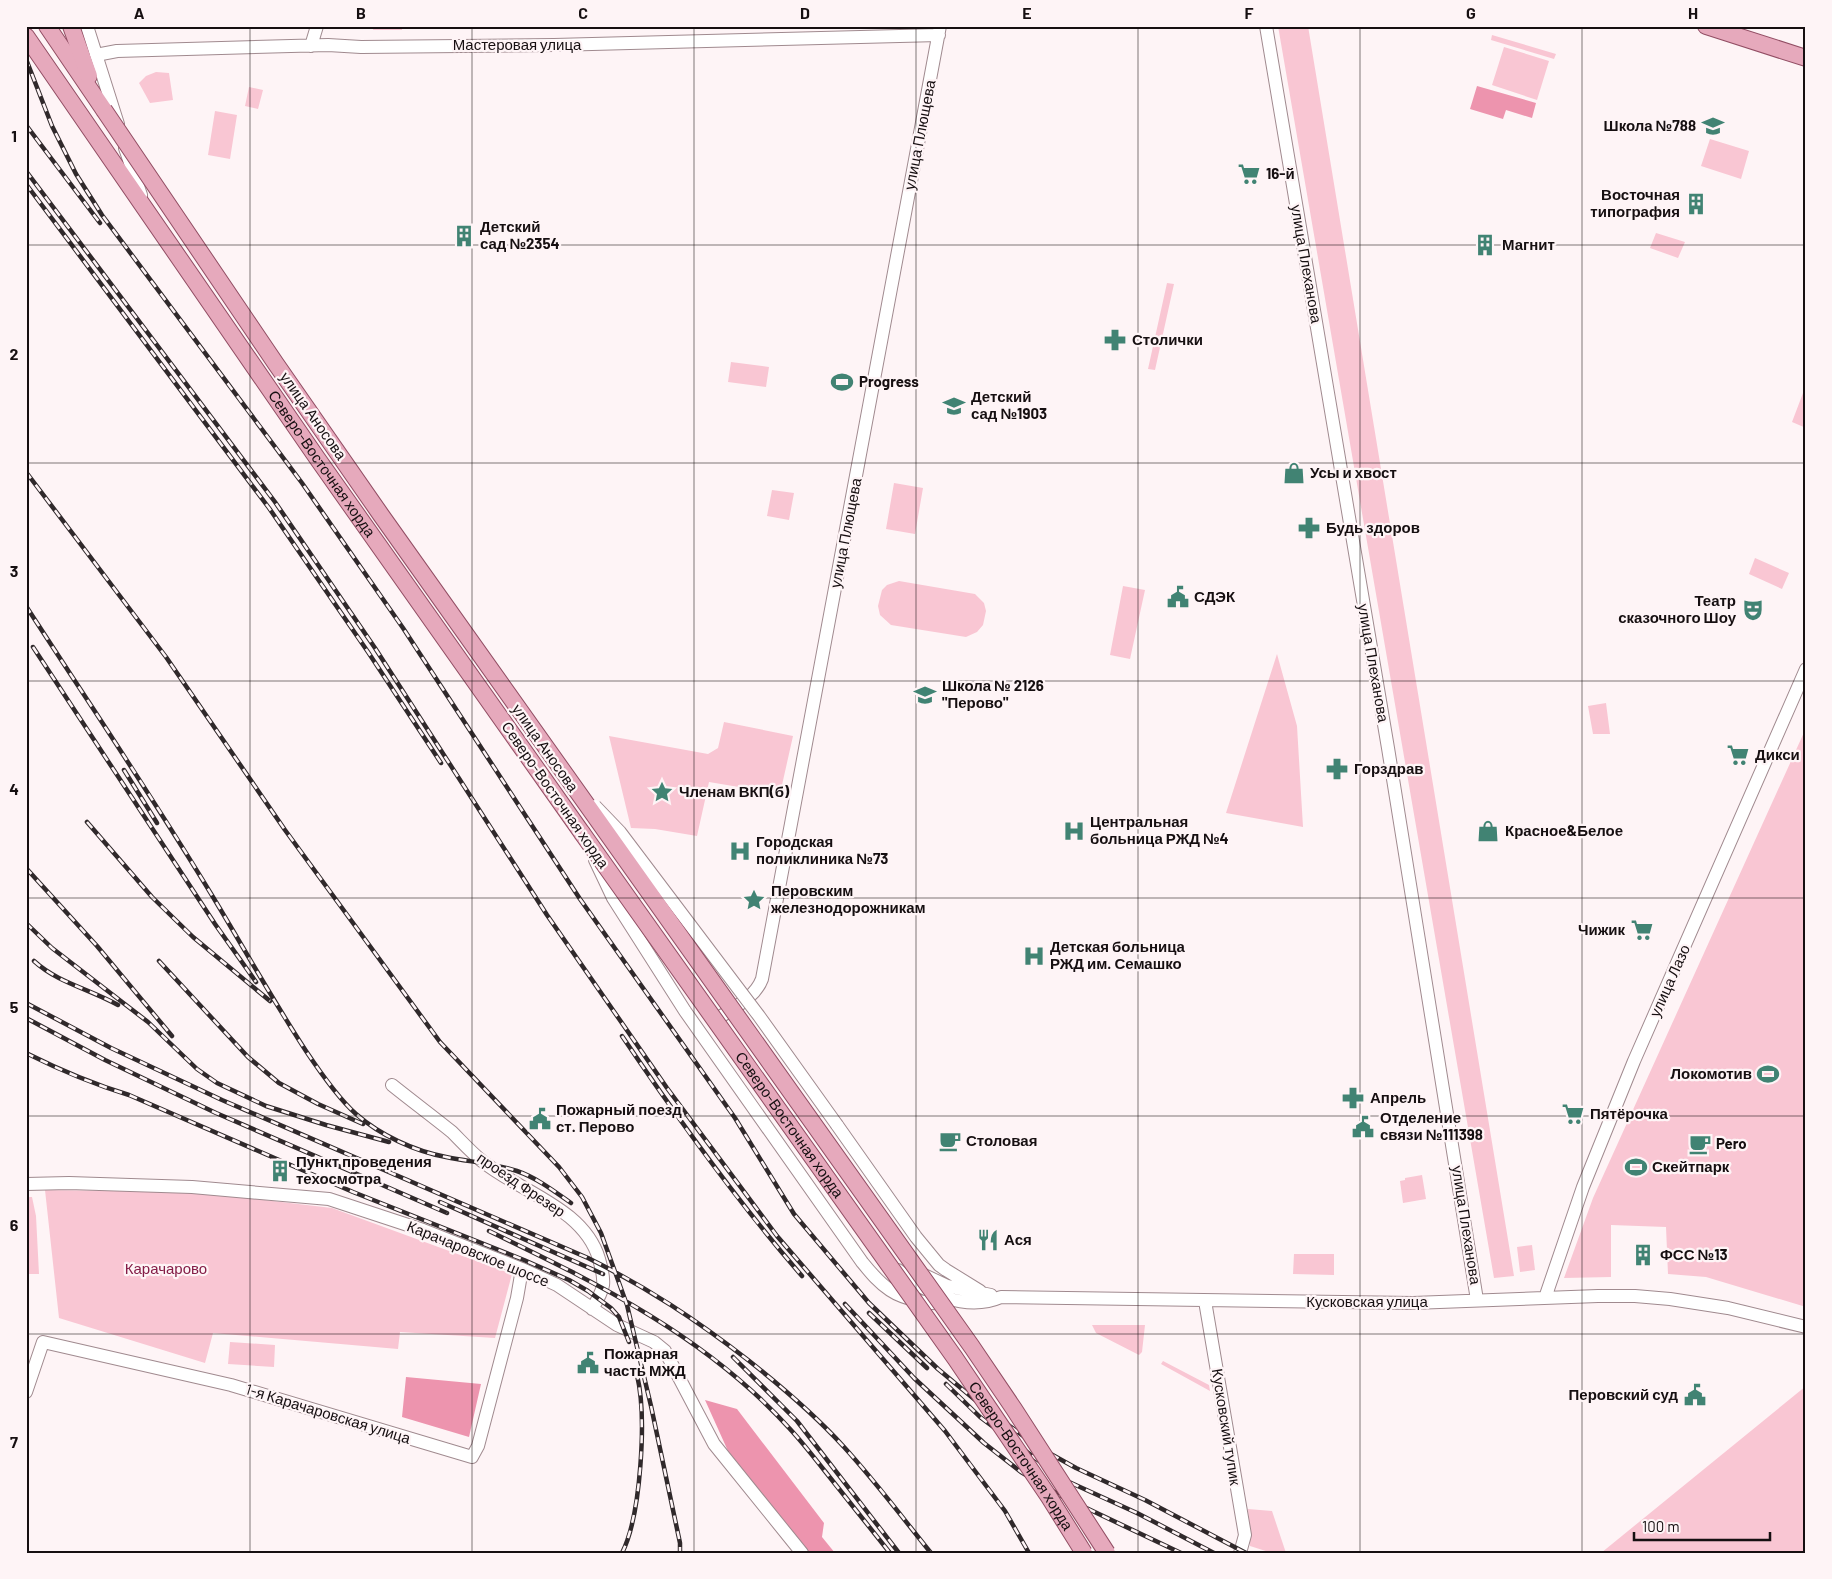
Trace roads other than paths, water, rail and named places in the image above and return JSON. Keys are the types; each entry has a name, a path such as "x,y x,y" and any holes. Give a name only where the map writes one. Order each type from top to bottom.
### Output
{"main road":[{"name":"Северо-Восточная хорда","path":"47,26 276,364 972,1347 1059,1477 1107,1553"},
{"name":"Северо-Восточная хорда","path":"71,26 83,63 104,110"},
{"path":"1706,26 1806,58"},
{"name":"Северо-Восточная хорда","path":"26,36 317,458 976,1390 1049,1497 1084,1553"}],"street":[{"name":"улица Аносова","path":"87,26 142,198 150,213 717,1019 896,1269 909,1280 928,1291"},
{"path":"311,46 317,26"},
{"name":"улица Плеханова","path":"1266,26 1388,748 1477,1300"},
{"name":"Мастеровая улица","path":"96,55 117,51 311,46 554,46 939,31"},
{"name":"улица Плющева","path":"717,1019 752,994 760,985 762,979 939,31"},
{"name":"улица Аносова","path":"126,149 906,1261 914,1270 947,1286 1001,1297"},
{"name":"улица Лазо","path":"1545,1298 1583,1187 1634,1061 1806,669"},
{"path":"568,777 620,832 759,1016 916,1237 939,1265 987,1294"},
{"path":"582,833 612,898 685,1011 862,1262 892,1292 939,1304 960,1301"},
{"name":"проезд Фрезер","path":"392,1085 452,1132 483,1162 566,1215 584,1232 597,1251 605,1282 602,1292 592,1309"},
{"name":"Карачаровское шоссе","path":"29,1184 69,1183 192,1187 328,1199 423,1230 522,1269 557,1285 617,1326 654,1342 665,1351 714,1444 802,1553"},
{"name":"1-я Карачаровская улица","path":"26,1392 43,1342 231,1385 472,1457 478,1446 517,1298 522,1269"},
{"name":"Кусковская улица","path":"928,1291 945,1298 960,1301 980,1301 1001,1297 1413,1302 1634,1296 1670,1299 1728,1308 1806,1327"},
{"name":"Кусковский тупик","path":"1205,1300 1245,1534 1240,1553"}],"railway":[{"path":"26,59 52,126 76,174 102,215 302,483 403,628 580,899 735,1118 794,1214 869,1303 938,1369 986,1409 1040,1448 1076,1468 1145,1500 1246,1553"},
{"path":"26,125 100,223"},
{"path":"26,171 275,502 375,648 547,915 667,1088 777,1236 945,1431 1005,1511 1029,1553"},
{"path":"26,184 269,508 368,652 441,763"},
{"path":"26,472 166,657 285,830 440,1042 559,1167 582,1197 601,1233 627,1305 651,1406 680,1543 680,1553"},
{"path":"26,606 170,827 294,1033 343,1100 365,1122 398,1141 422,1151 517,1171 552,1189 571,1203"},
{"path":"33,647 215,924 256,982"},
{"path":"124,770 157,823"},
{"path":"87,822 152,897 193,937 270,1001"},
{"path":"26,868 97,946 172,1036"},
{"path":"26,923 52,948 148,1022 197,1069 217,1083 266,1106 389,1142"},
{"path":"34,961 53,975 118,1005"},
{"path":"159,961 248,1057 279,1083 318,1104 363,1124"},
{"path":"26,1003 111,1048 222,1100 588,1258 651,1293 690,1318 748,1360 810,1413 833,1435 878,1486 931,1553"},
{"path":"26,1018 105,1060 216,1113 447,1213"},
{"path":"622,1036 708,1159 802,1276"},
{"path":"26,1053 77,1076 129,1095 353,1192 524,1260 569,1280 611,1308 619,1317 629,1342"},
{"path":"440,1202 603,1274"},
{"path":"489,1231 571,1271 650,1315 723,1367 758,1396 812,1454 890,1553"},
{"path":"845,1304 914,1378 984,1443 1021,1472 1061,1496 1181,1553"},
{"path":"869,1313 927,1368"},
{"path":"733,1357 797,1421 899,1553"},
{"path":"622,1553 629,1536 638,1491 642,1415 637,1375"},
{"path":"946,1384 980,1417 1069,1482 1137,1513 1214,1553"}],"place":[{"name":"Школа №788","path":"1713,126"},
{"name":"16-й","path":"1249,174"},
{"name":"Восточная типография","path":"1696,204"},
{"name":"Детский сад №2354","path":"464,236"},
{"name":"Магнит","path":"1485,245"},
{"name":"Столички","path":"1115,340"},
{"name":"Progress","path":"842,382"},
{"name":"Детский сад №1903","path":"954,406"},
{"name":"Усы и хвост","path":"1294,473"},
{"name":"Будь здоров","path":"1309,528"},
{"name":"СДЭК","path":"1178,597"},
{"name":"Театр сказочного Шоу","path":"1753,610"},
{"name":"Школа № 2126 \"Перово\"","path":"925,695"},
{"name":"Дикси","path":"1738,755"},
{"name":"Горздрав","path":"1337,769"},
{"name":"Членам ВКП(б)","path":"662,792"},
{"name":"Центральная больница РЖД №4","path":"1074,831"},
{"name":"Красное&Белое","path":"1488,831"},
{"name":"Городская поликлиника №73","path":"740,851"},
{"name":"Перовским железнодорожникам","path":"754,900"},
{"name":"Чижик","path":"1642,930"},
{"name":"Детская больница РЖД им. Семашко","path":"1034,956"},
{"name":"Локомотив","path":"1768,1074"},
{"name":"Апрель","path":"1353,1098"},
{"name":"Пятёрочка","path":"1573,1114"},
{"name":"Пожарный поезд ст. Перово","path":"540,1119"},
{"name":"Отделение связи №111398","path":"1363,1127"},
{"name":"Столовая","path":"950,1141"},
{"name":"Pero","path":"1700,1144"},
{"name":"Скейтпарк","path":"1636,1167"},
{"name":"Пункт проведения техосмотра","path":"280,1171"},
{"name":"Ася","path":"988,1240"},
{"name":"ФСС №13","path":"1643,1255"},
{"name":"Пожарная часть МЖД","path":"588,1363"},
{"name":"Перовский суд","path":"1695,1395"}],"park label":[{"name":"Карачарово","path":"166,1269"}]}
